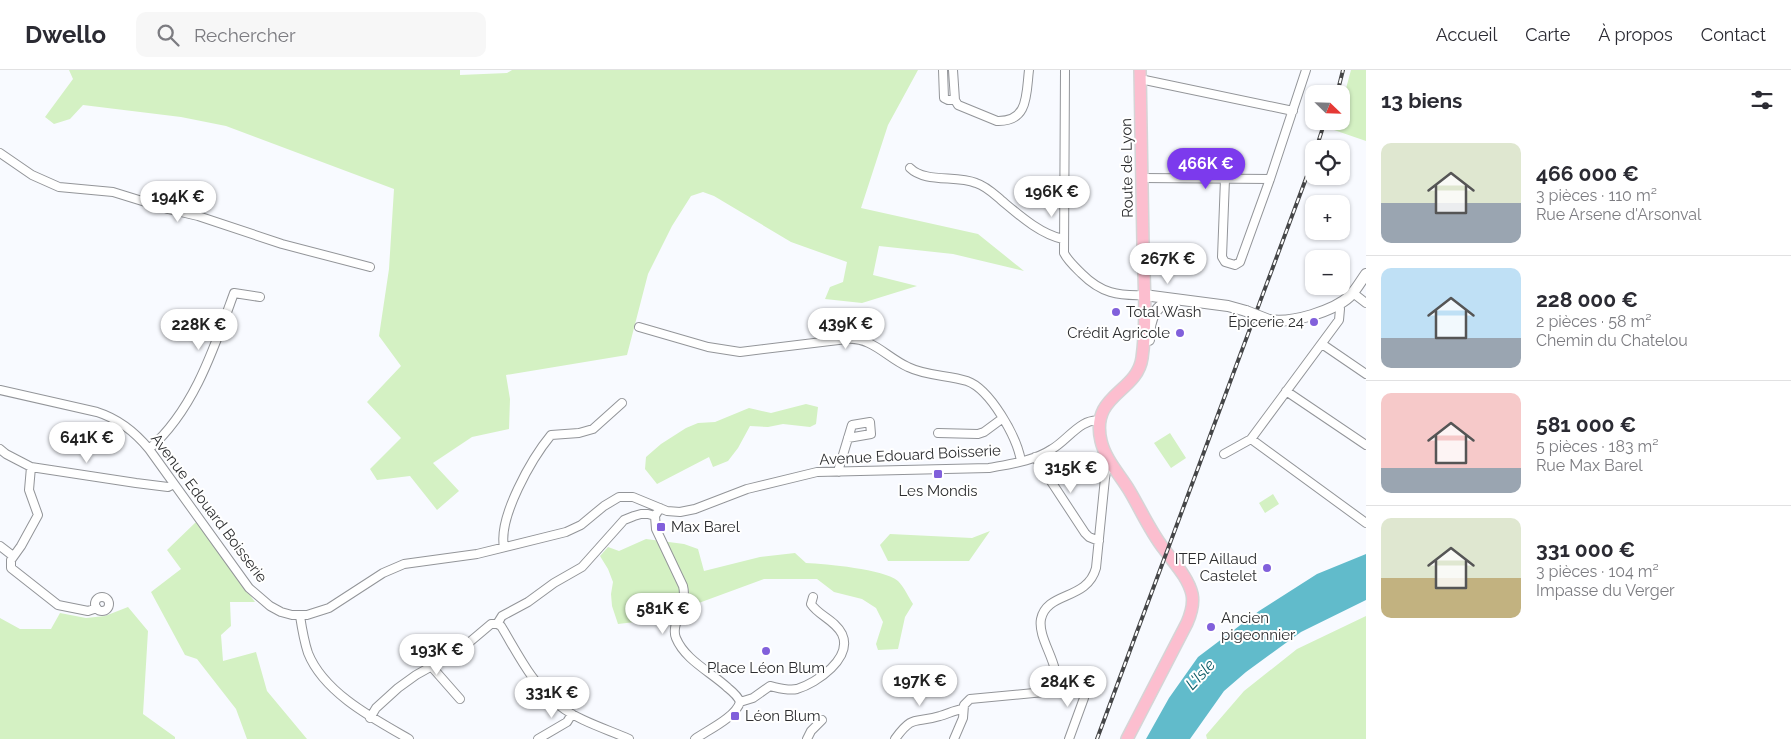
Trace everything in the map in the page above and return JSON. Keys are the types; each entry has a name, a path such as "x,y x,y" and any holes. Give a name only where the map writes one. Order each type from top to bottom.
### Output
{"main road":[{"name":"Route de Lyon","path":"1140,74 1144,295 1142,354"},
{"path":"1144,295 1228,306 1269,320 1291,320 1338,305 1352,293 1366,274"},
{"path":"1144,295 1149,302 1162,304 1172,301 1188,301"},
{"path":"1127,739 1187,623 1191,614 1192,604 1189,586 1162,548 1101,444 1101,421 1107,403 1138,371 1142,354 1149,340 1153,316 1162,304"}],"street":[{"path":"943,70 944,98 955,100"},
{"path":"953,70 955,100 961,107 997,121 1009,121 1016,117 1024,108 1029,70"},
{"path":"1065,70 1064,252 1070,263 1096,286 1111,293 1144,295"},
{"path":"1225,178 1222,257 1225,262 1237,264 1240,262 1270,179 1306,70"},
{"path":"1140,74 1293,111"},
{"path":"0,153 32,175 59,187 113,192 198,216 282,244 370,268"},
{"path":"910,168 919,175 963,179 977,183 1049,234 1063,239"},
{"path":"1142,178 1213,174 1225,178 1270,179"},
{"path":"149,450 169,429 196,387 234,293 260,297"},
{"path":"1352,293 1366,303"},
{"path":"1224,454 1251,439 1314,352 1322,344 1339,318 1340,309 1338,305"},
{"path":"639,327 708,347 740,352 860,339 913,370 964,380 978,386 1011,430 1019,448 1022,461"},
{"path":"1322,344 1366,374"},
{"name":"Avenue Edouard Boisserie","path":"0,390 74,406 111,417 131,430 149,450 249,588 270,606 281,612 300,616 319,613 383,573 404,564 477,554 566,532 581,524 619,497 633,497 674,512 687,511 746,489 817,472 989,468 1035,457 1052,449 1088,421 1101,421"},
{"path":"1286,391 1366,445"},
{"path":"504,547 506,520 527,470 551,435 579,433 593,429 622,403"},
{"path":"938,433 978,434 984,432 1003,418"},
{"path":"839,472 848,438"},
{"path":"1251,439 1366,523"},
{"path":"0,449 31,467 168,487 174,484"},
{"path":"1035,457 1085,533 1099,541"},
{"path":"954,739 963,718 963,709 967,701 973,698 1044,692 1052,689 1056,683 1056,676 1042,631 1041,620 1053,602 1082,589 1092,580 1096,568 1106,472 1112,464"},
{"path":"31,467 29,490 38,515 21,546 13,556 10,564 13,572 58,605 88,611 97,608"},
{"path":"1104,491 1109,481 1119,475"},
{"path":"660,508 655,516 656,529 684,590 684,601 674,630 675,636 686,653 738,697 740,702 737,710 731,715 695,739"},
{"path":"497,624 502,616 528,602 554,583 582,567 624,520 642,514 655,516"},
{"path":"0,546 13,556"},
{"path":"740,702 753,698 770,686 789,690 811,683 840,659 844,649 842,635 830,620 813,607 811,604 813,597"},
{"path":"300,616 303,635 314,666 358,710 409,739"},
{"path":"370,718 376,708 398,688 431,666 459,651 491,624 497,624 501,626 538,686 554,702 572,714 629,739"},
{"path":"431,666 460,699"},
{"path":"1056,683 1082,693 1084,698 1069,739"},
{"path":"895,739 914,720 935,718 963,709"},
{"path":"542,738 567,722 572,714"},
{"path":"807,739 810,731 822,720"}],"green space":[{"path":"69,70 460,70 460,75 507,73 512,70 918,70 888,125 861,208 978,234 1024,271 953,254 879,246 873,275 917,286 862,303 825,299 830,287 843,282 847,262 791,242 714,196 703,192 691,196 672,226 648,274 627,355 506,375 510,399 509,429 472,437 433,463 459,491 437,510 410,476 377,480 370,469 401,438 367,402 401,366 379,336 389,269 394,189 226,126 181,117 83,105 70,119 54,124 45,117 73,79"},
{"path":"1351,70 1366,70 1366,141 1334,130 1350,130 1350,85 1347,85"},
{"path":"806,404 818,407 816,424 810,427 783,424 768,427 750,426 738,448 728,461 713,467 709,457 657,484 645,469 646,457 661,444 686,428 698,423 715,422 749,408 771,413"},
{"path":"1170,433 1186,458 1171,468 1154,443"},
{"path":"1273,494 1279,504 1265,513 1259,503"},
{"path":"196,522 255,602 230,602 231,626 221,635 223,661 256,652 267,691 307,739 247,739 236,709 197,659 185,655 151,592 181,569 167,550"},
{"path":"990,531 969,561 888,561 880,545 890,534 972,538"},
{"path":"646,539 684,544 698,549 704,571 760,557 795,553 806,563 868,570 891,577 900,583 913,604 905,617 898,649 878,650 876,644 883,622 876,608 862,599 834,592 817,579 764,579 696,604 666,623 652,620 618,624 612,606 613,582 600,556 608,547 619,551"},
{"path":"128,607 148,631 143,714 175,737 175,739 0,739 0,618 20,629 51,629 60,613 86,618 105,616"},
{"path":"1366,616 1366,739 1207,739 1206,735 1244,691 1297,649"}],"water":[{"name":"L'Isle","path":"1366,554 1366,600 1301,632 1246,672 1224,691 1190,739 1146,739 1169,698 1198,657 1259,611 1317,574"}],"railway":[{"path":"1339,85 1343,70"},
{"path":"1319,140 1322,130"},
{"path":"1097,739 1305,181"}],"place":[{"name":"Total Wash","path":"1116,312"},
{"name":"Épicerie 24","path":"1314,322"},
{"name":"Crédit Agricole","path":"1180,333"},
{"name":"Les Mondis","path":"938,474"},
{"name":"Max Barel","path":"661,527"},
{"name":"ITEP Aillaud Castelet","path":"1267,568"},
{"name":"Ancien pigeonnier","path":"1211,627"},
{"name":"Place Léon Blum","path":"766,651"},
{"name":"Léon Blum","path":"735,716"}]}
